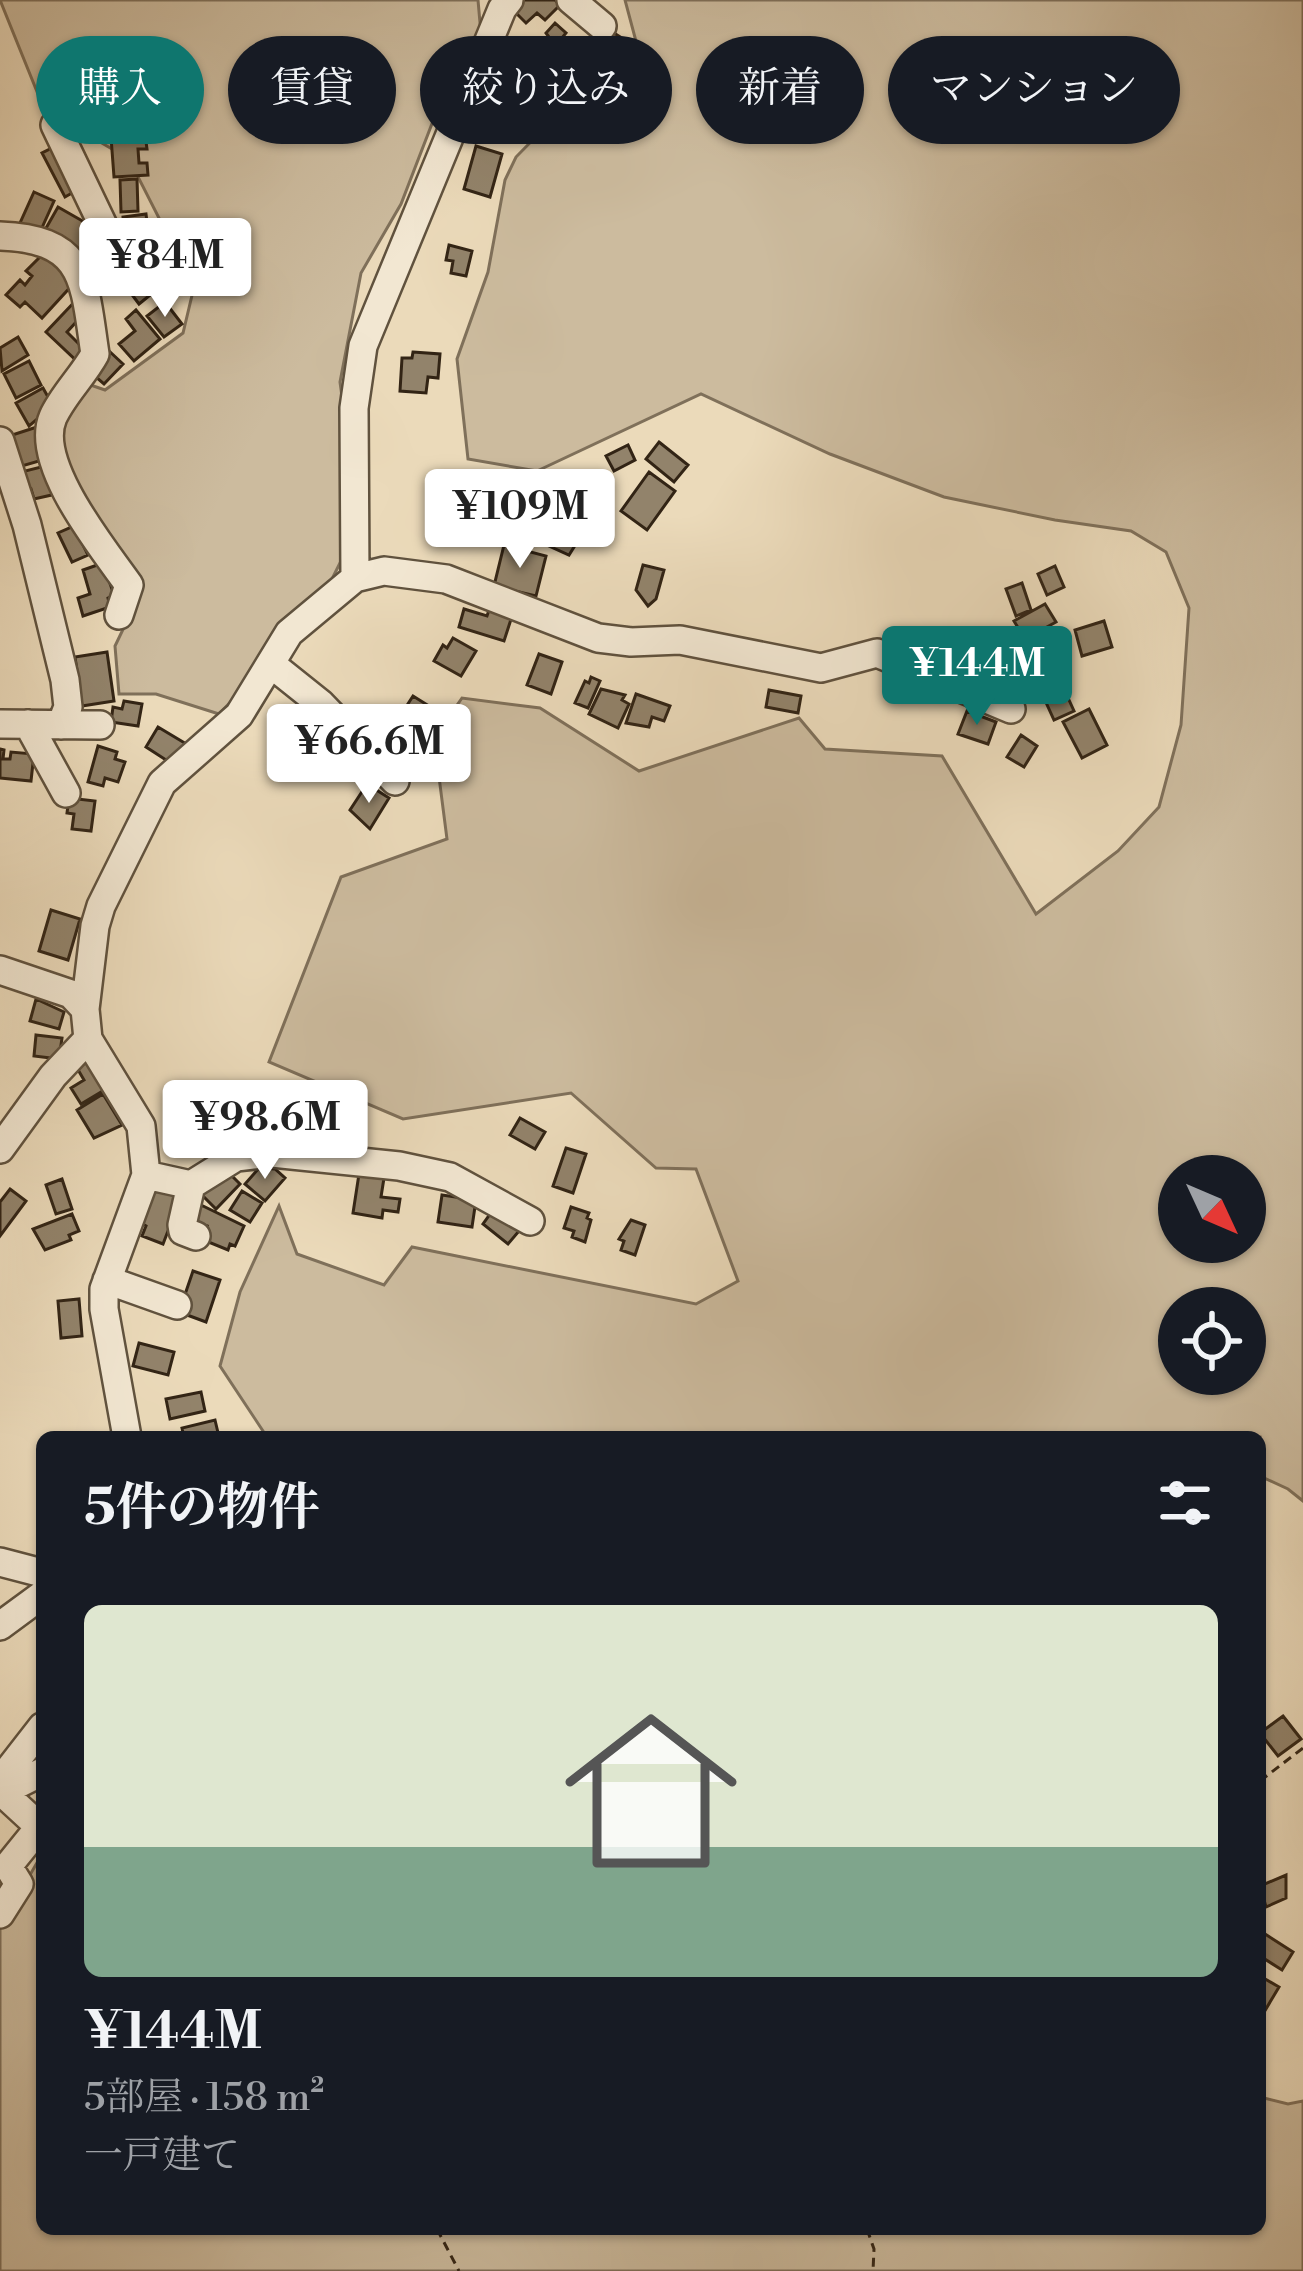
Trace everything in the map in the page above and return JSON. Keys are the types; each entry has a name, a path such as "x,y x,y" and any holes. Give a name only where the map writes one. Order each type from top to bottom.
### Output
{"street":[{"path":"355,578 354,408 363,346 509,0"},
{"path":"571,0 602,26"},
{"path":"64,144 111,242 104,256 82,275"},
{"path":"0,236 26,237 58,247 82,275 95,354 50,422 49,446 79,512 129,585 119,615"},
{"path":"0,441 6,481 50,609 68,707 61,724"},
{"path":"126,1431 104,1309 107,1280 146,1175 141,1126 88,1040 85,1009 95,926 162,783 239,715 289,633 355,578 384,571 446,579 598,638 680,640 820,668 877,653 1011,710"},
{"path":"271,664 321,704 395,781"},
{"path":"14,724 100,724"},
{"path":"14,724 66,794"},
{"path":"0,970 71,994 85,1009"},
{"path":"1,1144 52,1076 88,1040"},
{"path":"146,1175 191,1185 236,1157 272,1153 399,1166 451,1177 530,1221"},
{"path":"191,1185 182,1225 184,1231 196,1235"},
{"path":"107,1280 177,1305"},
{"path":"0,1562 36,1571"},
{"path":"0,1626 36,1599"},
{"path":"2,1790 36,1736"},
{"path":"2,1790 36,1775"},
{"path":"2,1790 36,1825"},
{"path":"0,1914 19,1884 8,1866 36,1834"}],"path":[{"path":"1266,1776 1303,1748"},
{"path":"439,2235 459,2271"},
{"path":"869,2235 873,2271"}],"shaded area":[{"path":"0,0 478,0 480,36 420,36 420,144 424,144 401,204 361,273 340,382 346,426 342,559 324,595 285,618 243,689 219,714 156,694 119,694 115,646 128,619 108,539 59,454 61,412 82,382 105,390 183,333 194,287 129,159 104,144 204,144 204,36 36,36 36,89"},
{"path":"625,0 1303,0 1303,1501 1266,1479 1266,1431 263,1431 220,1366 240,1292 279,1206 297,1254 384,1285 412,1247 696,1304 738,1281 696,1169 656,1168 571,1093 403,1119 269,1062 341,877 447,839 434,738 462,698 540,708 639,771 799,718 825,749 942,756 1036,914 1118,851 1159,807 1181,725 1189,608 1166,552 1131,531 944,497 830,454 701,394 537,471 468,459 457,359 488,272 505,180 529,144 672,144 672,36 635,36"},
{"path":"36,1864 36,2235 1266,2235 1266,2098 1288,2104 1303,2101 1303,2271 0,2271 0,1927"}],"building":[{"path":"517,0 555,0 560,5 545,20 537,13 526,23 510,7"},
{"path":"555,23 566,33 548,36"},
{"path":"112,144 146,144 147,149 138,149 139,163 147,163 148,175 114,177"},
{"path":"56,146 79,189 65,197 42,153"},
{"path":"476,146 502,154 490,197 464,189"},
{"path":"137,179 138,211 121,212 120,180"},
{"path":"34,192 54,201 40,232 20,223"},
{"path":"58,207 100,231 87,254 45,230"},
{"path":"146,214 149,239 155,238 156,246 133,249 123,217"},
{"path":"449,245 472,251 466,276 451,273 453,261 446,260"},
{"path":"44,253 75,282 42,318 25,302 20,307 6,295 20,280 25,285 32,276 26,271"},
{"path":"158,264 178,289 168,297 160,287 139,304 127,288"},
{"path":"80,296 77,321 67,332 89,354 80,364 46,332"},
{"path":"165,302 182,324 164,337 147,316"},
{"path":"136,310 160,339 134,361 119,344 135,331 126,319"},
{"path":"18,337 28,355 2,371 0,348"},
{"path":"108,350 123,364 104,384 89,371"},
{"path":"413,352 440,354 438,378 428,377 426,393 400,391 402,358 412,358"},
{"path":"29,361 41,385 16,398 4,374"},
{"path":"43,388 53,406 29,426 16,403"},
{"path":"37,427 46,459 15,468 6,437"},
{"path":"659,442 688,465 674,482 646,459"},
{"path":"628,445 635,460 614,471 606,456"},
{"path":"49,465 56,494 34,499 31,489 26,491 21,472"},
{"path":"580,472 584,491 559,496 556,477"},
{"path":"649,472 675,491 647,530 621,511"},
{"path":"569,520 586,528 569,555 549,546 559,523 567,526"},
{"path":"74,526 88,555 72,562 58,533"},
{"path":"504,545 546,556 536,596 494,586"},
{"path":"103,563 114,595 108,598 110,607 83,616 78,598 90,594 83,570"},
{"path":"643,565 664,570 656,599 648,606 636,590"},
{"path":"1055,566 1064,587 1047,595 1038,574"},
{"path":"1022,583 1031,610 1016,616 1006,589"},
{"path":"1045,604 1056,622 1025,639 1014,621"},
{"path":"490,607 513,613 504,641 459,627 464,609 487,616"},
{"path":"1104,621 1112,647 1082,656 1075,630"},
{"path":"1047,628 1056,643 1022,663 1014,650"},
{"path":"1014,629 1022,643 1001,655 993,641"},
{"path":"453,638 476,651 461,676 434,661"},
{"path":"910,643 949,656 944,670 905,658"},
{"path":"107,652 114,701 82,706 75,657"},
{"path":"539,654 562,662 551,694 527,685"},
{"path":"993,654 1023,688 1010,700 996,700 971,672"},
{"path":"591,677 600,681 588,708 575,703"},
{"path":"601,689 625,695 622,700 629,704 618,728 589,714"},
{"path":"1064,689 1074,711 1054,720 1044,698"},
{"path":"769,690 801,696 798,713 766,707"},
{"path":"636,694 670,706 664,721 652,717 649,727 626,723"},
{"path":"413,696 429,706 412,739 393,727"},
{"path":"124,701 142,704 138,726 111,722 113,707 122,709"},
{"path":"1089,709 1107,745 1082,758 1063,722"},
{"path":"967,711 996,722 988,744 958,734"},
{"path":"158,727 188,745 181,757 166,760 146,747"},
{"path":"1021,735 1037,746 1024,767 1007,757"},
{"path":"404,736 418,743 407,765 393,758"},
{"path":"98,746 117,752 115,759 125,762 118,782 105,778 103,786 88,782"},
{"path":"0,749 3,759 10,759 11,752 34,754 31,781 0,778"},
{"path":"367,784 389,798 370,829 350,810"},
{"path":"69,798 95,801 91,831 72,829"},
{"path":"51,910 80,919 68,960 39,951"},
{"path":"36,999 64,1012 59,1029 30,1021"},
{"path":"36,1035 62,1038 59,1059 34,1056"},
{"path":"88,1061 106,1089 81,1104 71,1088 84,1080 77,1068"},
{"path":"103,1094 122,1125 94,1138 77,1110"},
{"path":"520,1118 545,1132 535,1149 510,1135"},
{"path":"566,1148 586,1154 573,1193 553,1186"},
{"path":"259,1168 275,1169 285,1178 265,1201 245,1184"},
{"path":"230,1174 240,1184 216,1209 200,1193"},
{"path":"359,1174 384,1178 381,1197 400,1199 398,1212 383,1210 382,1218 353,1213"},
{"path":"62,1179 72,1209 56,1214 46,1185"},
{"path":"10,1189 26,1201 0,1236 0,1202"},
{"path":"155,1189 181,1197 163,1244 142,1236 146,1226 141,1223"},
{"path":"242,1191 262,1203 250,1222 230,1210"},
{"path":"442,1195 476,1200 472,1227 438,1222"},
{"path":"201,1205 244,1226 235,1246 230,1244 228,1250 201,1239 207,1226 195,1222"},
{"path":"571,1207 589,1213 585,1242 564,1228"},
{"path":"493,1210 519,1231 508,1244 483,1224"},
{"path":"72,1214 79,1231 69,1235 71,1240 45,1250 33,1229"},
{"path":"631,1220 645,1225 635,1255 621,1250 624,1241 619,1239"},
{"path":"193,1271 220,1280 206,1322 179,1312"},
{"path":"79,1299 82,1336 61,1338 58,1301"},
{"path":"139,1343 174,1352 168,1375 133,1366"},
{"path":"201,1392 205,1411 170,1419 166,1399"},
{"path":"215,1420 218,1431 183,1431"},
{"path":"1283,1716 1301,1739 1278,1756 1266,1741 1266,1729"},
{"path":"1286,1875 1286,1898 1266,1907 1266,1883"},
{"path":"1266,1935 1293,1952 1282,1970 1266,1960"},
{"path":"1266,1979 1279,1987 1266,2009"}]}
